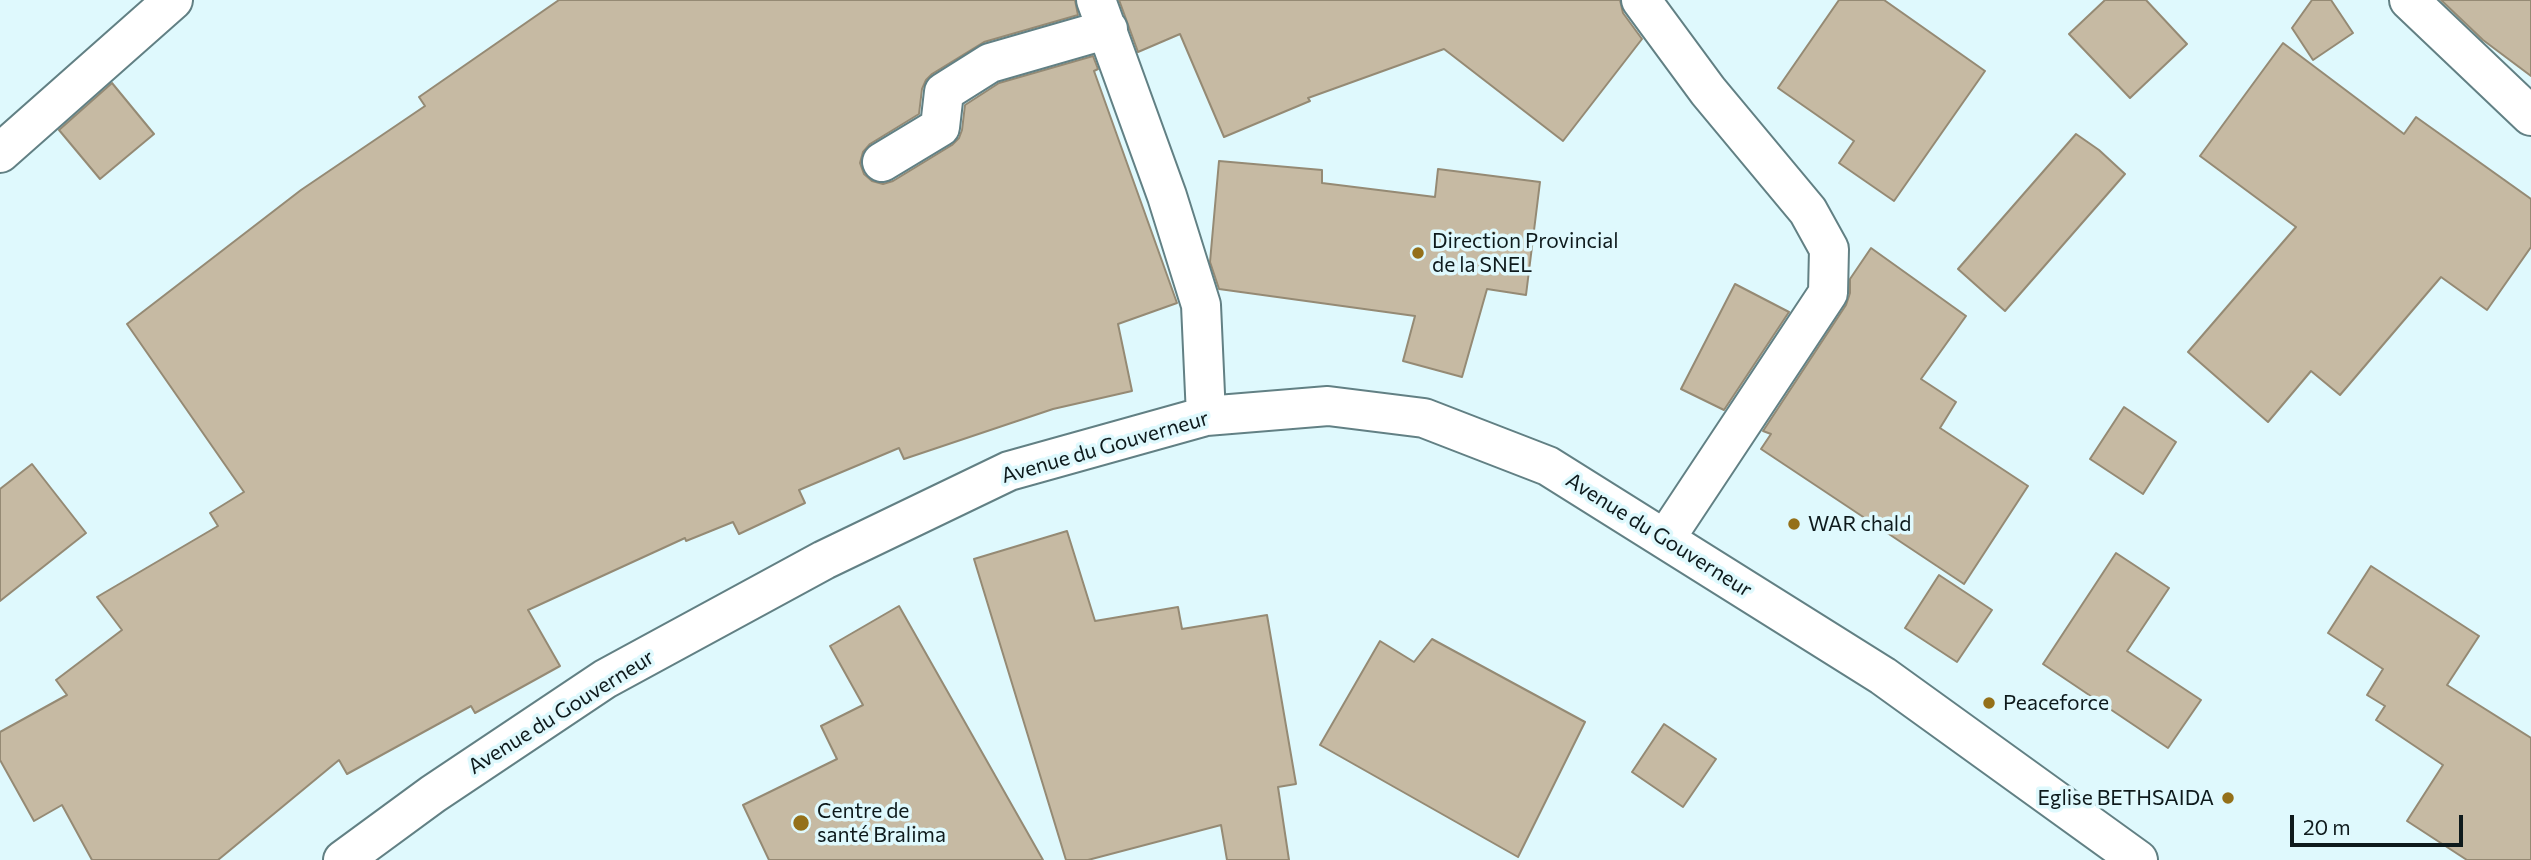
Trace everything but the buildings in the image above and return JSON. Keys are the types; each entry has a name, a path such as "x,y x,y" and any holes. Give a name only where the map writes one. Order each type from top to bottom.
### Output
{"street":[{"path":"0,153 173,0"},
{"path":"1641,0 1707,91 1808,211 1829,249 1828,293 1665,539"},
{"path":"2409,0 2531,116"},
{"path":"881,162 940,127 944,92 990,63 1102,14 1167,196 1201,305 1206,415"},
{"name":"Avenue du Gouverneur","path":"343,860 433,794 605,679 824,560 1009,471 1206,415 1328,406 1424,418 1548,466 1883,676 2138,860"}],"place":[{"name":"Direction Provincial de la SNEL","path":"1418,253"},
{"name":"WAR chald","path":"1794,524"},
{"name":"Peaceforce","path":"1989,703"},
{"name":"Eglise BETHSAIDA","path":"2228,798"},
{"name":"Centre de santé Bralima","path":"801,823"}]}
